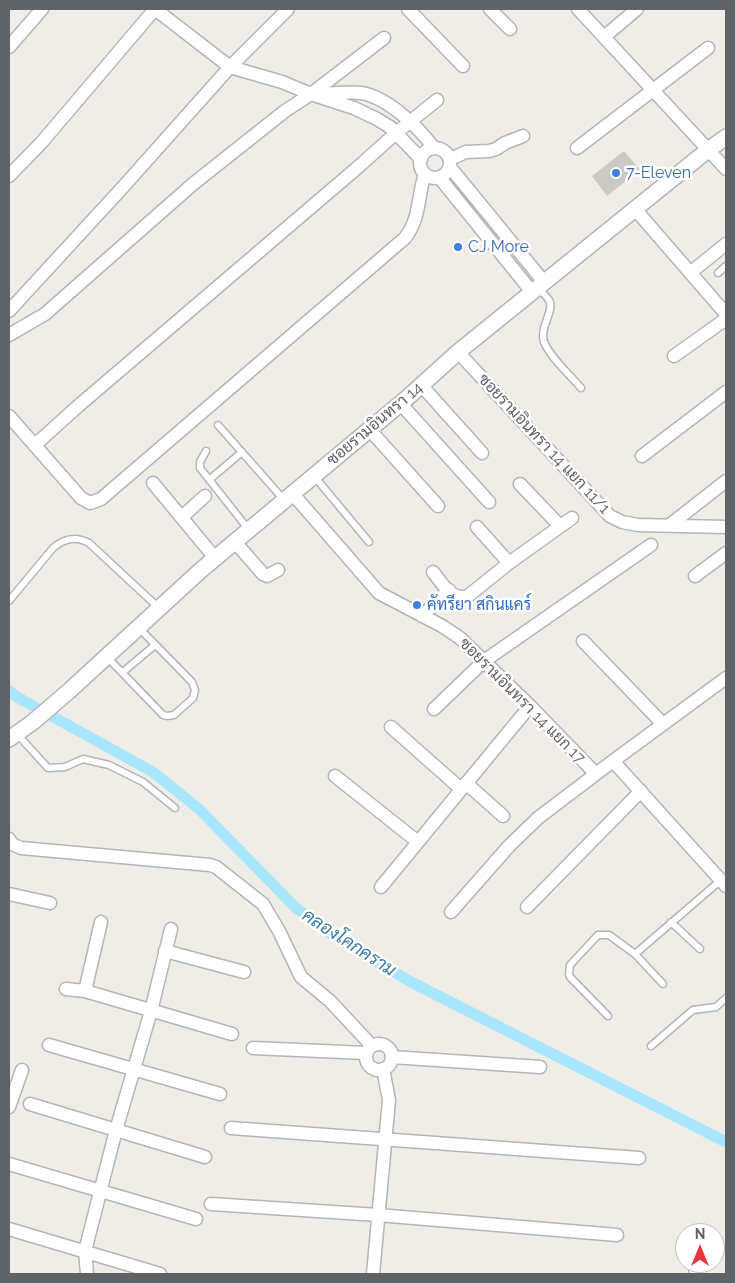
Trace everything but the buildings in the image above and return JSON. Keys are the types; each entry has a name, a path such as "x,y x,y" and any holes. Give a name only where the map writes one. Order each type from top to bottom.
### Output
{"street":[{"path":"9,47 42,9"},
{"path":"9,176 42,142 155,9 230,67 282,82 354,108 378,119 396,133 421,159"},
{"path":"9,311 230,67 288,9"},
{"path":"490,9 510,29"},
{"path":"578,9 726,169"},
{"path":"604,37 637,9"},
{"path":"411,10 464,66"},
{"path":"9,335 45,314 193,184 284,111 311,94 384,38"},
{"path":"577,148 708,48"},
{"path":"311,94 362,93 381,101 410,122 434,148"},
{"path":"35,445 77,407 350,175 396,133 437,100"},
{"path":"523,136 489,151 466,152 450,163 446,174 439,177 432,178 425,174 421,167 421,159 424,154 434,148 441,149 447,153 450,163 538,287"},
{"name":"ซอยรามอินทรา 14","path":"13,736 108,657 215,558 458,352 726,137"},
{"path":"9,416 81,498 90,503 101,499 405,238 417,219 421,186 425,174"},
{"path":"439,177 538,287"},
{"path":"635,209 726,314"},
{"path":"690,273 726,244"},
{"path":"674,356 726,319"},
{"name":"ซอยรามอินทรา 14 แยก 11/1","path":"458,352 610,516 622,522 638,525 671,524 726,527"},
{"path":"421,385 482,453"},
{"path":"642,456 726,392"},
{"path":"400,403 490,502"},
{"path":"369,429 438,506"},
{"path":"671,524 726,481"},
{"path":"153,482 215,558"},
{"path":"520,484 560,526"},
{"path":"182,517 205,496"},
{"name":"ซอยรามอินทรา 14 แยก 17","path":"288,496 379,593 460,638 596,774"},
{"path":"433,572 454,596 461,598 468,596 509,563 572,518"},
{"path":"477,527 509,563"},
{"path":"234,542 263,574 267,576 278,570"},
{"path":"434,709 484,661 651,545"},
{"path":"695,576 726,553"},
{"path":"422,616 449,590"},
{"path":"583,641 663,724"},
{"path":"451,912 509,846 538,818 726,678"},
{"path":"381,888 530,706"},
{"path":"391,727 503,816"},
{"path":"613,761 724,880"},
{"path":"335,776 418,842"},
{"path":"527,907 641,791"},
{"path":"9,839 21,848 216,867 262,904 279,931 301,977 330,1001 369,1049 367,1061 372,1068 383,1069 390,1064 392,1057 391,1051 387,1046 378,1043 369,1049 252,1048"},
{"path":"9,894 50,903"},
{"path":"85,992 100,922"},
{"path":"87,1274 85,1251 116,1130 151,1011 171,929"},
{"path":"165,951 244,972"},
{"path":"66,989 85,992 232,1034"},
{"path":"49,1045 220,1094"},
{"path":"392,1057 540,1067"},
{"path":"373,1274 389,1100 383,1069"},
{"path":"9,1107 22,1070"},
{"path":"30,1104 205,1157"},
{"path":"231,1128 639,1158"},
{"path":"9,1164 196,1219"},
{"path":"211,1204 378,1215 616,1235"},
{"path":"9,1229 160,1274"}],"lane":[{"path":"718,273 726,266"},
{"path":"538,287 550,304 543,328 543,340 548,350 581,388"},
{"path":"218,425 242,452 288,496"},
{"path":"206,451 200,465 209,480 248,530"},
{"path":"209,480 242,452"},
{"path":"313,475 369,542"},
{"path":"9,601 53,548 61,541 69,538 81,539 89,544 160,609"},
{"path":"108,657 160,712 167,716 174,716 193,698 195,690 192,682 139,628"},
{"path":"123,672 155,645"},
{"path":"13,736 48,768 65,767 83,759 109,765 143,782 176,808"},
{"path":"634,954 724,880"},
{"path":"671,922 700,949"},
{"path":"608,1016 568,974 570,965 598,935 608,935 634,954 663,984"},
{"path":"651,1046 693,1010 716,1007 726,998"}],"waterway":[{"name":"คลองโคกคราม","path":"9,691 153,772 199,809 296,908 343,942 411,982 726,1142"}],"place":[{"name":"7-Eleven","path":"616,173"},
{"name":"CJ More","path":"458,247"},
{"name":"คัทรียา สกินแคร์","path":"417,605"}]}
